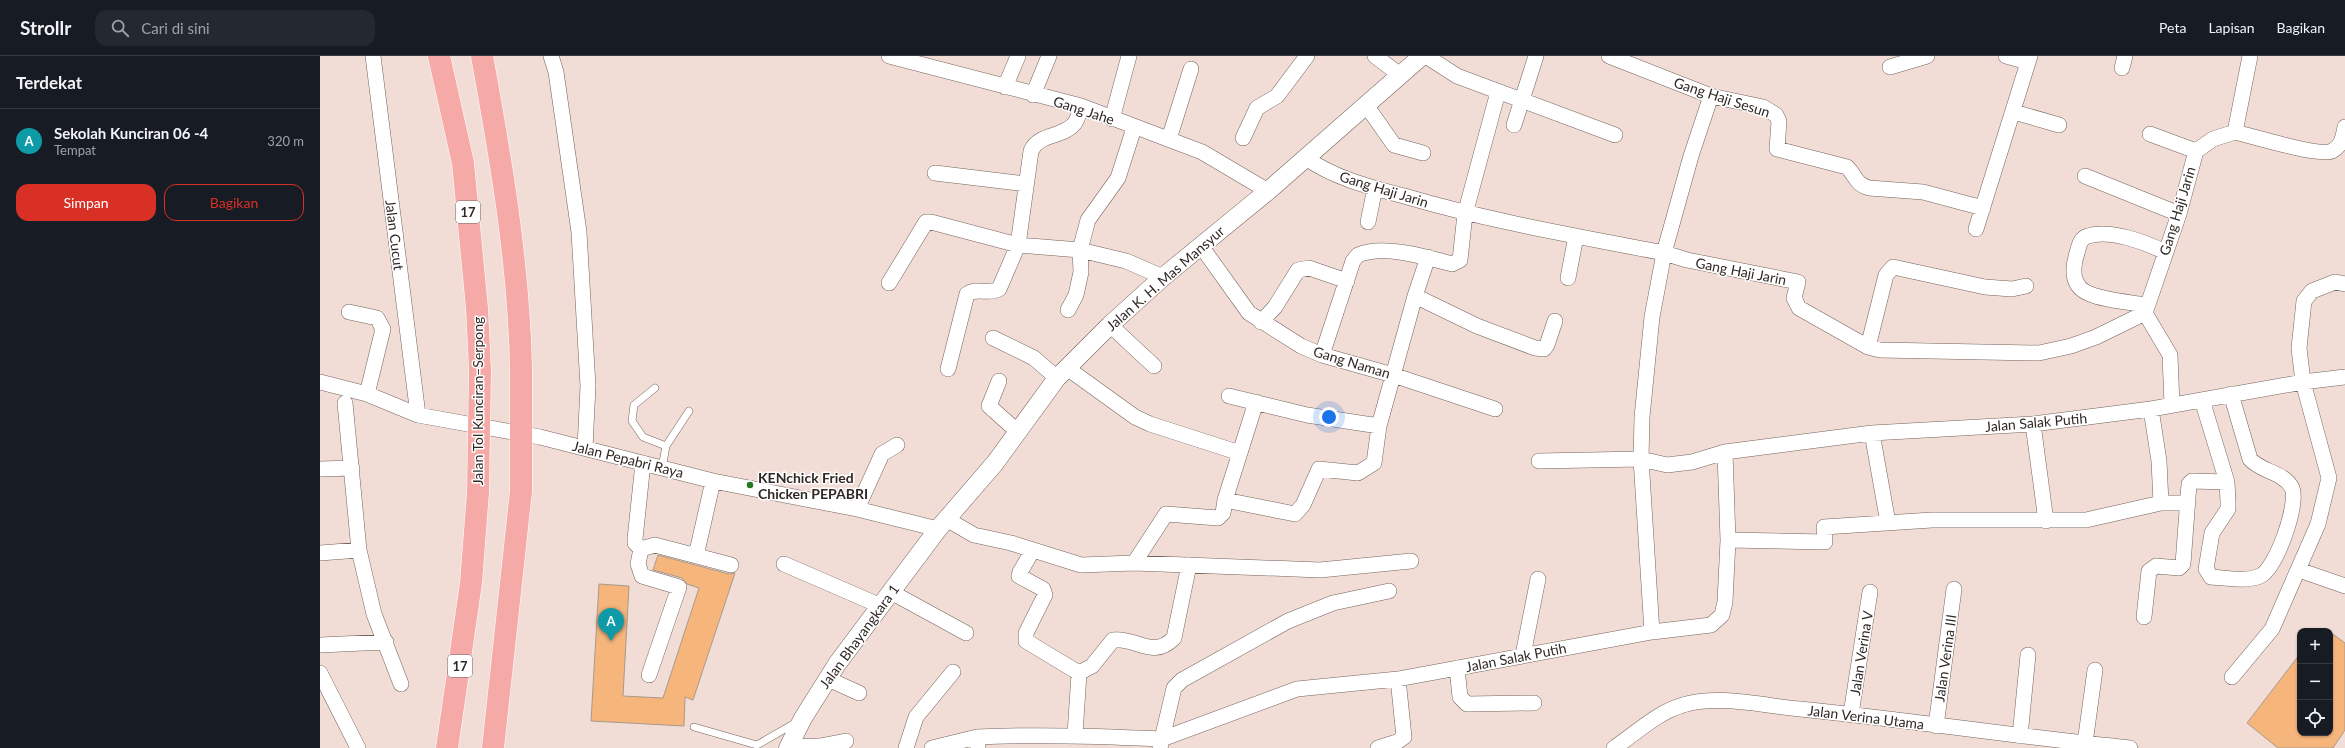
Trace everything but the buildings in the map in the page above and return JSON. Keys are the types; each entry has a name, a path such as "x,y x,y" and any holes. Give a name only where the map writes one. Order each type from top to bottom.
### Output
{"highway":[{"name":"Jalan Tol Kunciran–Serpong","path":"439,56 463,163 477,308 480,370 478,492 471,583 448,748"},
{"path":"482,56 501,162 520,310 521,370 521,492 493,748"}],"street":[{"name":"Jalan Cucut","path":"373,56 418,415"},
{"path":"551,56 556,72 579,232 588,386 585,448"},
{"name":"Gang Jahe","path":"889,56 929,62 1004,87 1081,106 1134,128 1169,139 1202,152 1268,191"},
{"path":"1004,87 1018,56"},
{"path":"1112,119 1129,56"},
{"path":"1243,138 1257,108 1277,96 1307,56"},
{"path":"1375,56 1400,75"},
{"name":"Jalan K. H. Mas Mansyur","path":"943,525 1018,432 1062,373 1110,324 1162,277 1268,191 1422,56"},
{"path":"1426,56 1457,76 1615,135"},
{"path":"1514,125 1536,56"},
{"name":"Gang Haji Sesun","path":"1609,56 1711,96 1770,110 1779,120 1777,149 1847,167 1857,182 1861,185 1869,188 1923,192 1983,208"},
{"path":"1890,67 1927,56"},
{"path":"1976,228 2014,112 2029,59 2006,56"},
{"path":"2250,56 2235,132 2299,148 2328,153 2334,151 2342,142 2345,127"},
{"path":"1033,95 1045,57"},
{"path":"1169,139 1191,69"},
{"path":"1322,355 1353,261 1358,255 1375,250 1428,257 1452,264 1458,262 1465,214 1498,92"},
{"path":"1652,632 1641,459 1642,417 1652,317 1664,253 1691,156 1711,96"},
{"path":"1366,105 1394,145 1423,153"},
{"path":"948,369 967,294 974,290 992,291 999,289 1018,245 1030,151 1034,144 1039,140 1066,131 1075,123 1081,106"},
{"path":"2014,112 2059,125"},
{"path":"1068,310 1076,295 1081,272 1080,250 1088,220 1118,178 1134,128"},
{"name":"Gang Haji Jarin","path":"1306,158 1321,169 1375,188 1465,214 1664,253 1695,262 1798,282 1794,298 1799,308 1868,347 1900,351 2039,353 2071,346 2096,337 2146,309 2179,214 2196,151 2213,139 2235,132"},
{"path":"2150,134 2196,151"},
{"path":"935,173 1026,184"},
{"path":"2085,176 2179,214"},
{"path":"1368,222 1375,188"},
{"path":"889,284 926,222 936,222 1018,245 1080,250 1126,261 1162,277"},
{"path":"2165,252 2148,244 2100,234 2087,236 2082,239 2079,244 2072,269 2079,287 2089,294 2146,309 2170,356 2172,405"},
{"path":"1568,278 1576,236"},
{"name":"Gang Naman","path":"1201,246 1249,313 1301,346 1322,355 1392,375 1495,409"},
{"path":"1224,500 1295,514 1303,505 1319,469 1358,473 1374,463 1379,426 1392,375 1428,257"},
{"path":"1868,347 1886,275 1893,267 1985,287 2012,289 2026,286"},
{"path":"1261,322 1275,306 1298,270 1309,268 1347,281"},
{"path":"2232,677 2272,629 2318,524 2329,478 2303,382 2299,348 2304,301 2312,291 2335,282 2345,284"},
{"path":"1415,296 1501,337 1535,348 1544,349 1547,345 1555,321"},
{"path":"349,312 377,318 383,329 366,394"},
{"path":"1110,324 1154,366"},
{"path":"992,338 1062,373 1135,417 1150,424 1240,453"},
{"name":"Jalan Salak Putih","path":"1539,461 1641,459 1667,465 1710,458 1725,452 1872,433 2033,424 2151,409 2303,382 2345,377"},
{"path":"999,381 989,406 1018,432"},
{"name":"Jalan Pepabri Raya","path":"320,382 366,394 418,415 540,437 713,481 857,510 943,525 1081,565 1134,563 1320,570 1411,561"},
{"path":"2202,400 2227,482 2228,509 2212,533 2206,569 2211,578 2250,579 2260,576 2275,558 2294,506 2294,495 2287,480 2254,464 2250,459 2231,394"},
{"path":"1229,396 1307,415 1379,426"},
{"path":"1134,563 1166,514 1218,518 1223,513 1224,500 1256,402"},
{"path":"345,403 359,550 370,600 401,684"},
{"path":"2151,409 2159,461 2160,503"},
{"path":"2033,424 2046,521"},
{"path":"1872,433 1888,522"},
{"path":"857,510 882,454 897,445"},
{"name":"Jalan Salak Putih","path":"1161,744 1297,689 1398,679 1652,632 1711,624 1722,615 1725,602 1728,540 1725,452"},
{"path":"643,463 635,539 641,549 638,564 642,576 678,587 650,675"},
{"path":"320,469 352,468"},
{"path":"696,556 713,481"},
{"path":"2144,617 2149,571 2156,566 2179,568 2183,564 2189,484 2192,481 2227,482"},
{"path":"1728,540 1825,542 1824,527 1932,520 2086,520 2160,503 2188,503"},
{"name":"Jalan Bhayangkara 1","path":"788,748 803,718 828,678 943,525"},
{"path":"641,549 655,545 731,565"},
{"path":"320,552 359,550"},
{"path":"1033,550 1019,573 1019,576 1043,589 1045,595 1026,633 1026,642 1079,673"},
{"path":"784,564 886,599 966,633"},
{"path":"1079,673 1092,666 1113,640 1153,649 1166,646 1174,638 1189,565"},
{"path":"2298,570 2345,586"},
{"path":"1523,655 1538,579"},
{"name":"Jalan Verina III","path":"1936,726 1954,589"},
{"path":"932,748 1075,735 1161,744 1174,688 1182,680 1288,621 1333,603 1390,591"},
{"name":"Jalan Verina V","path":"1851,714 1870,592"},
{"path":"320,644 386,642"},
{"path":"2020,736 2028,654"},
{"path":"1457,668 1460,697 1467,704 1534,702"},
{"path":"2085,743 2095,670"},
{"path":"906,748 916,717 953,672"},
{"path":"1075,735 1079,673"},
{"path":"320,674 358,748"},
{"path":"828,678 860,693"},
{"path":"1378,748 1397,742 1404,737 1398,679"},
{"name":"Jalan Verina Utama","path":"1614,748 1663,714 1683,705 1710,700 1851,714 1936,726 2130,748"},
{"path":"788,748 820,746 846,741"}],"lane":[{"path":"655,388 634,405 632,421 643,436 666,446"},
{"path":"662,468 666,446 689,411"},
{"path":"694,726 757,745 803,718"}],"place":[{"name":"KENchick Fried Chicken PEPABRI","path":"750,485"},
{"name":"Sekolah Kunciran 06 -4","path":"611,641"}]}
